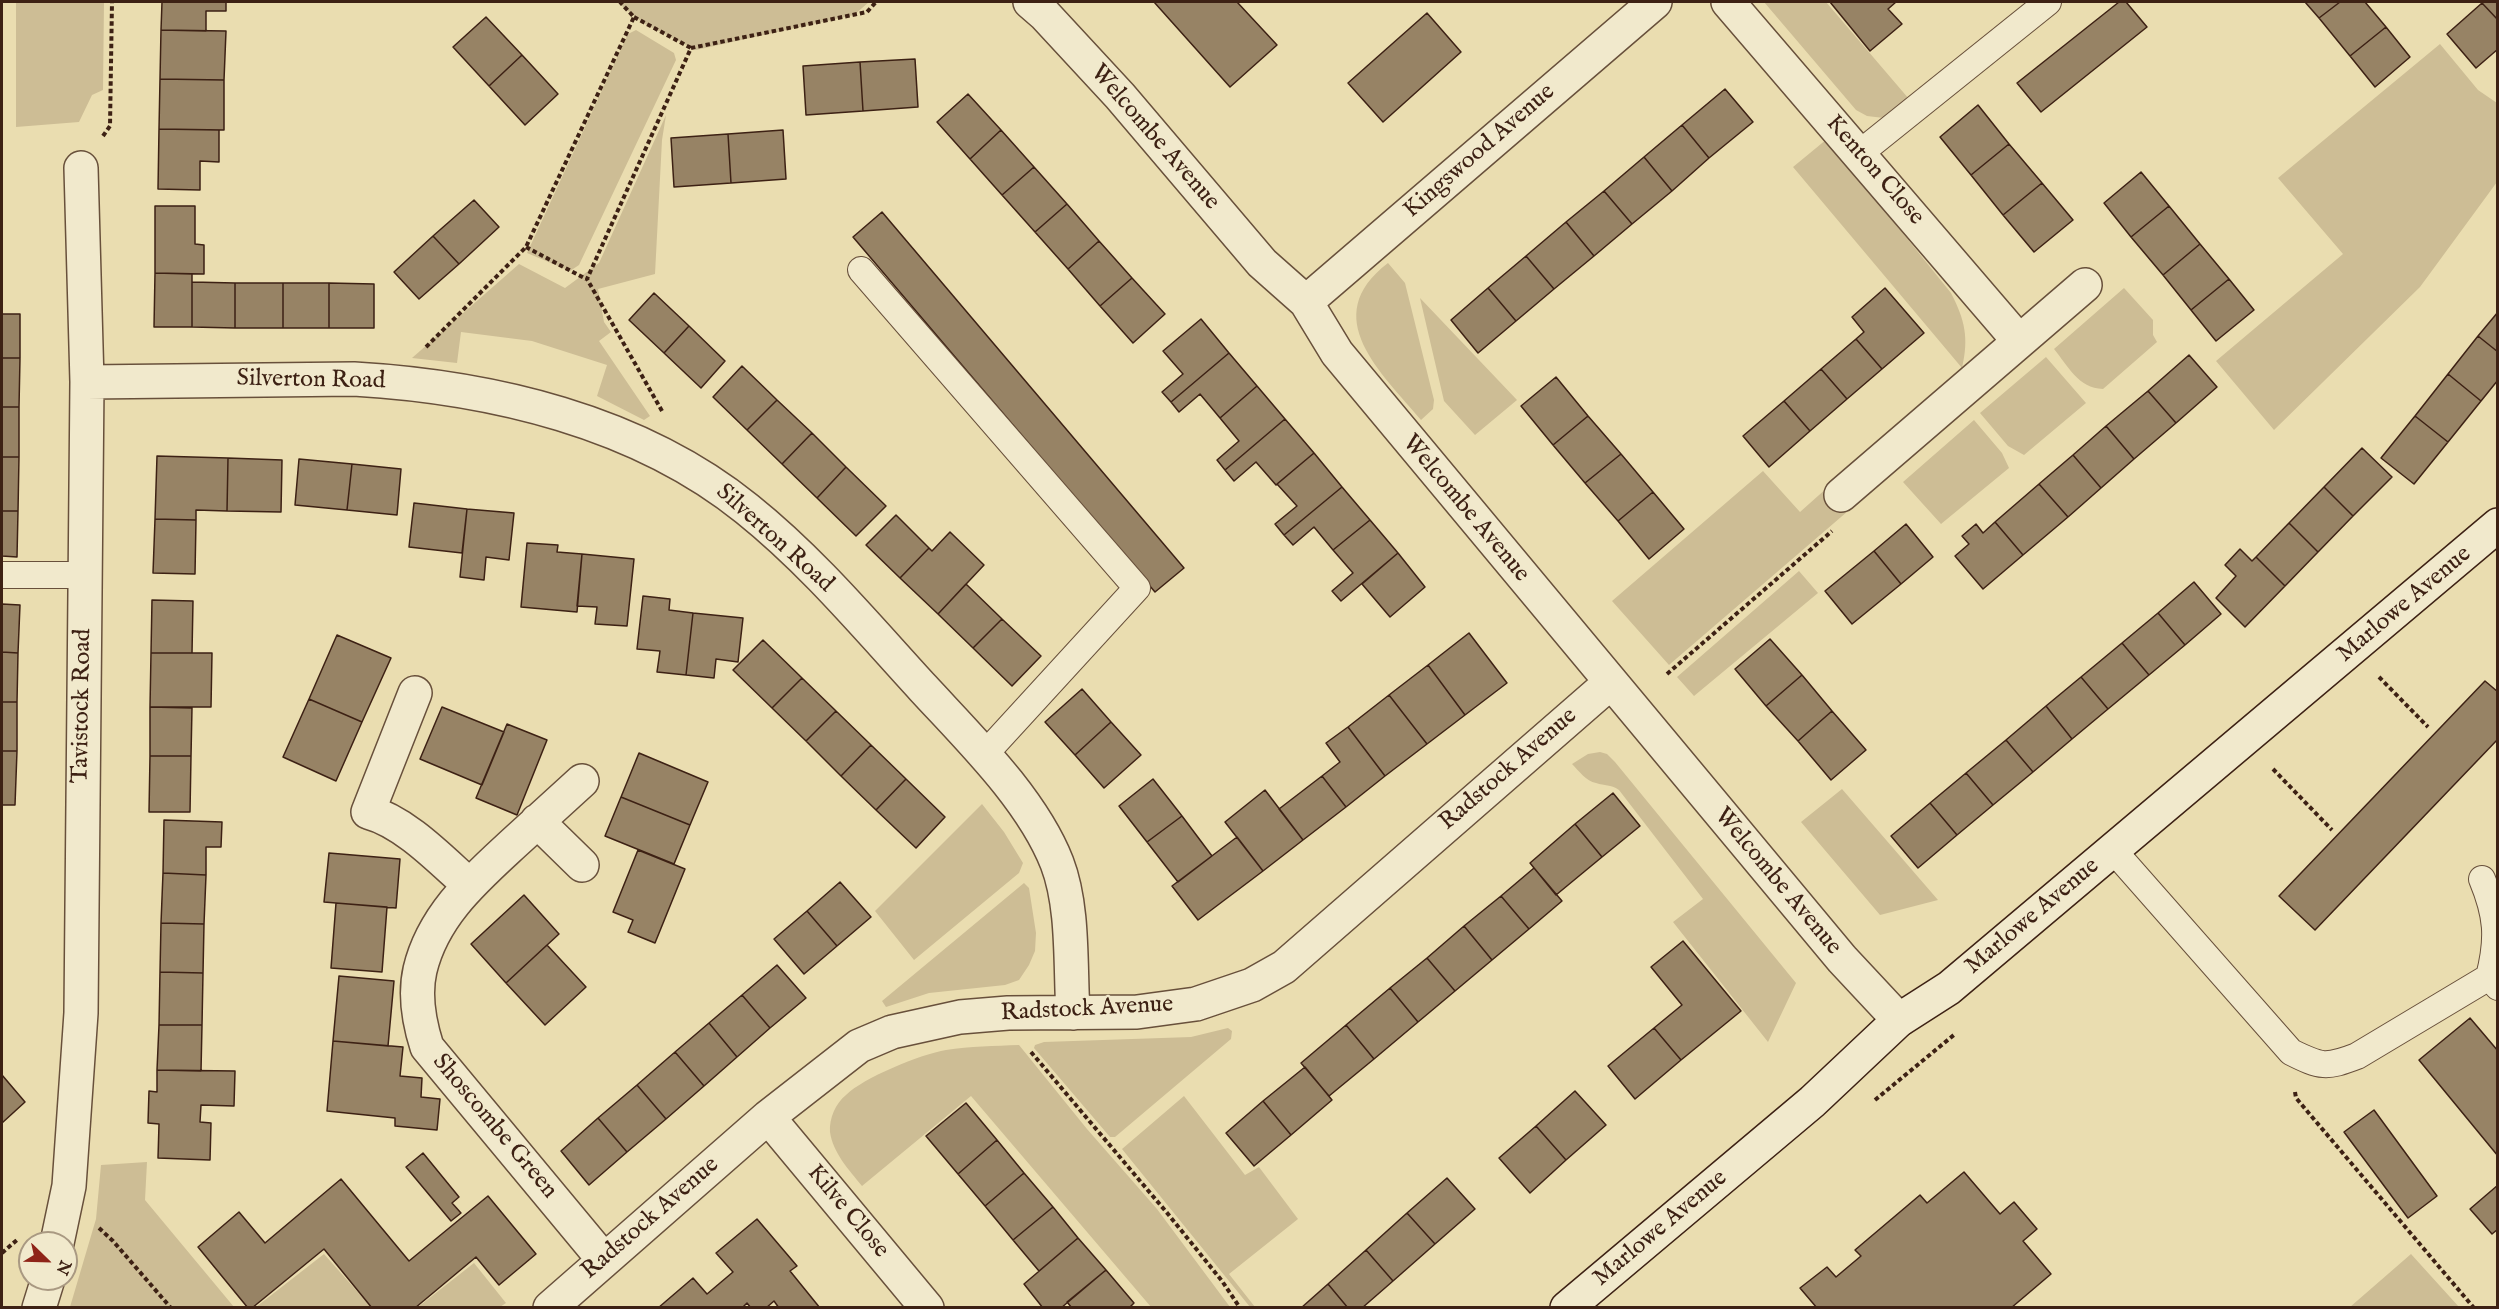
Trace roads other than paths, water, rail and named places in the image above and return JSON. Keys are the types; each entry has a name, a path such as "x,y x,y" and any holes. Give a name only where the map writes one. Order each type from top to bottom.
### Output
{"street":[{"name":"Welcombe Avenue","path":"1030,2 1045,15 1120,96 1262,263 1306,302 1337,353 1855,975 1899,1020"},
{"name":"Kingswood Avenue","path":"1306,302 1655,2"},
{"name":"Kenton Close","path":"1728,2 1860,153 2019,341"},
{"name":"Tavistock Road","path":"60,1231 67,1199 74,1133 81,1013 87,382 81,168"},
{"path":"1841,495 2085,285"},
{"name":"Silverton Road","path":"87,382 354,379 391,381 491,397 552,411 636,443 716,485 748,509 844,602 984,754 1035,820 1047,840 1063,879 1067,899 1073,1013"},
{"name":"Marlowe Avenue","path":"1567,1308 1813,1101 1899,1020 1949,988 2498,525"},
{"name":"Radstock Avenue","path":"550,1308 768,1117 859,1046 892,1032 924,1023 960,1017 1008,1013 1137,1012 1196,1004 1252,985 1284,967 1610,683"},
{"path":"416,693 368,812 381,816 404,831 430,850 468,884"},
{"name":"Shoscombe Green","path":"582,781 468,884 440,923 420,970 417,1004 427,1047 604,1260"},
{"path":"537,821 582,865"},
{"name":"Kilve Close","path":"768,1117 927,1308"},
{"path":"39,1308 44,1291"}],"lane":[{"path":"1860,153 2048,2"},
{"path":"861,270 1137,588 984,754"},
{"path":"2,575 85,575"},
{"path":"2113,850 2291,1052 2323,1065 2334,1065 2357,1056 2493,982 2497,941 2495,914 2482,879"}]}
